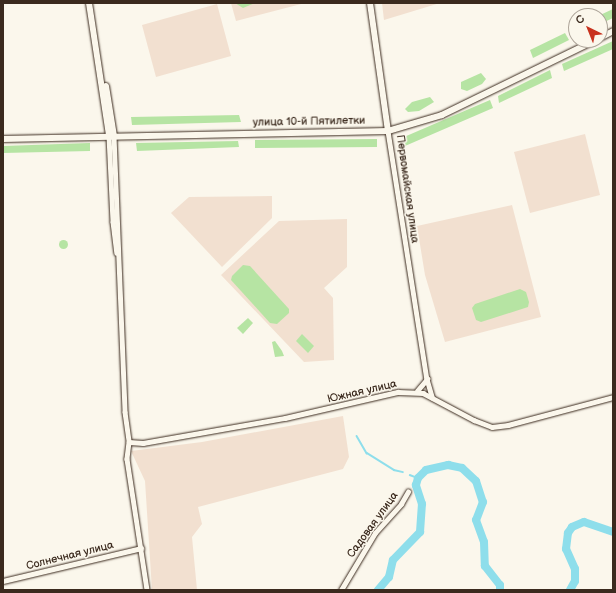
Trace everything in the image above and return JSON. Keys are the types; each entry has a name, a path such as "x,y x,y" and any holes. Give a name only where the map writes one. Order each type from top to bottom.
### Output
{"main road":[{"path":"90,3 111,136"},
{"path":"93,3 111,136"},
{"name":"Первомайская улица","path":"370,3 388,131"},
{"name":"улица 10-й Пятилетки","path":"3,139 388,131 442,114 579,48"}],"street":[{"name":"Первомайская улица","path":"388,131 427,378 432,398"},
{"path":"111,136 119,256 126,435 129,442 127,459 147,590"},
{"path":"427,378 417,391 474,420 492,427 508,425 613,397"},
{"name":"Южная улица","path":"129,442 143,443 277,420 383,394 417,391"},
{"name":"Садовая улица","path":"341,590 375,533 401,504 408,492"},
{"name":"Солнечная улица","path":"3,581 141,548"}],"shaded area":[{"path":"231,3 305,3 236,21"},
{"path":"382,3 440,3 384,20"},
{"path":"217,4 231,56 156,77 142,25"},
{"path":"585,134 600,195 530,213 514,152"},
{"path":"272,196 272,218 222,267 171,213 189,197"},
{"path":"512,205 541,317 445,342 425,275 417,226"},
{"path":"347,219 347,267 324,288 333,298 334,360 304,362 221,275 279,221"},
{"path":"343,416 349,457 343,469 198,507 202,524 192,537 197,590 152,590 145,481 131,451 202,442"}],"green space":[{"path":"235,3 255,3 243,8"},
{"path":"613,9 613,18 608,20 608,11"},
{"path":"565,33 568,38 568,40 533,58 530,50"},
{"path":"613,41 613,49 564,71 562,64 597,48 608,48 608,43"},
{"path":"550,70 552,78 499,103 498,96"},
{"path":"481,73 486,79 482,84 467,91 461,89 461,82"},
{"path":"430,97 434,102 419,111 408,112 405,109 412,102"},
{"path":"490,100 493,108 405,146 404,137"},
{"path":"239,115 241,122 132,125 131,117"},
{"path":"377,139 377,147 255,148 255,140"},
{"path":"238,141 239,147 137,151 136,143"},
{"path":"90,143 90,151 3,153 3,146"},
{"path":"63,239 68,244 63,249 58,244"},
{"path":"243,265 250,266 289,309 289,313 277,324 270,323 231,280 232,276"},
{"path":"520,289 526,292 529,302 528,307 481,322 476,320 472,308 475,304"},
{"path":"248,318 253,323 243,334 237,328"},
{"path":"302,334 314,346 308,353 296,341"},
{"path":"275,341 284,356 275,357 272,342"}],"waterway":[{"path":"357,436 367,453 394,470 403,472"},
{"path":"378,590 389,577 393,560 420,532 422,504 416,485 418,478 426,470 448,465 462,468 476,481 483,502 476,520 484,542 485,566 500,585 500,590"},
{"path":"410,475 418,478"},
{"path":"570,590 575,581 575,569 566,549 568,533 572,527 584,522 613,532"}]}
